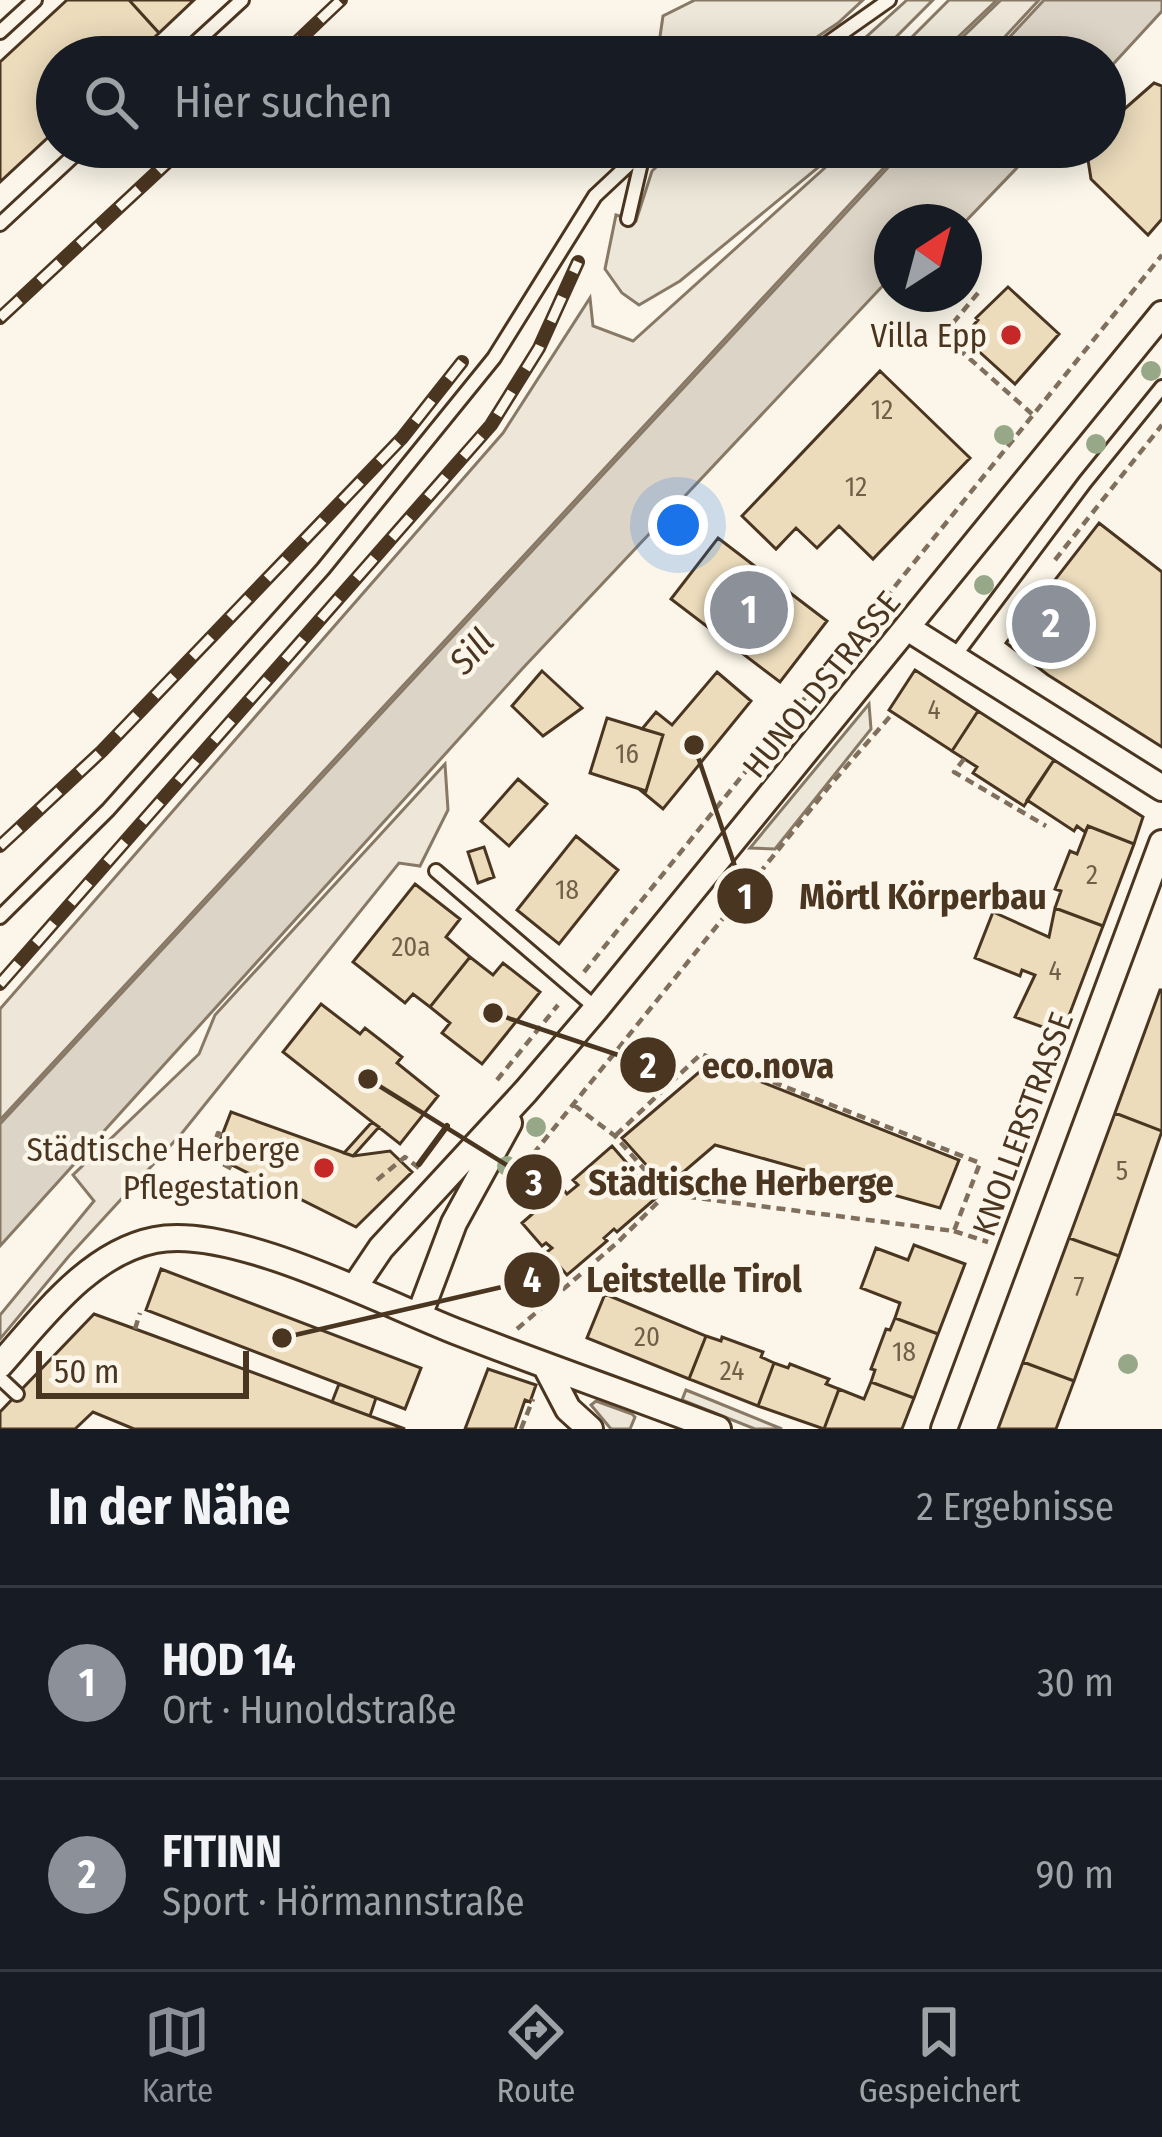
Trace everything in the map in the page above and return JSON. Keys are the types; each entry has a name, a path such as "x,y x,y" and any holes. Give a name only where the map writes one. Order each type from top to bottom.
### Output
{"street":[{"name":"HUNOLDSTRASSE","path":"354,1288 381,1248 596,1009 1162,314"},
{"path":"909,629 1162,788"},
{"name":"KNOLLERSTRASSE","path":"944,1429 1162,843"},
{"name":"HUNOLDSTRASSE","path":"419,1316 454,1223 526,1091"},
{"path":"0,1365 88,1273 118,1253 152,1240 185,1237 298,1267 718,1429"},
{"path":"545,1365 564,1419 590,1429"},
{"path":"644,1429 653,1404"}],"lane":[{"path":"0,32 35,0"},
{"path":"203,36 242,0"},
{"path":"841,36 889,0"},
{"path":"0,224 60,168"},
{"path":"0,917 108,810 323,569 494,358 595,196 625,168"},
{"path":"628,219 641,168"},
{"path":"954,658 1162,387"},
{"path":"436,871 596,1009"},
{"path":"0,1378 17,1394"}],"path":[{"path":"490,1089 1162,255"},
{"path":"962,312 943,335 1033,415"},
{"path":"504,1190 893,712"},
{"path":"964,759 954,772 1046,826"},
{"path":"615,1136 701,1054 980,1163 954,1231"},
{"path":"574,1105 615,1136 666,1194 954,1231 1011,1249"},
{"path":"222,1135 218,1133 210,1157 234,1170"},
{"path":"377,1180 405,1157 417,1167"},
{"path":"507,1351 518,1325 618,1242 666,1194"},
{"path":"135,1328 140,1313"}],"shaded area":[{"path":"695,0 863,0 818,36 660,36 663,16"},
{"path":"907,0 933,0 897,36 867,36"},
{"path":"949,0 997,0 959,36 913,36"},
{"path":"1001,0 1039,0 1006,36 964,36"},
{"path":"817,168 680,281 639,305 622,293 605,269 616,215 636,221 652,171"},
{"path":"825,168 884,168 0,1120 0,1009 503,433 590,298 593,326 633,341"},
{"path":"869,704 871,729 775,849 750,848"},
{"path":"445,764 448,810 420,866 399,863 182,1133 0,1339 0,1315 94,1201 73,1175 199,1054 215,1015"},
{"path":"686,1390 782,1429 755,1429 682,1400"},
{"path":"596,1401 632,1414 630,1429 611,1429 591,1405"}],"water":[{"path":"1044,0 1162,0 1162,11 1126,50 1126,36 1011,36"},
{"name":"Sill","path":"888,168 1017,168 982,204 874,204 874,295 523,668 0,1246 0,1124"}],"building":[{"path":"67,0 129,0 159,33 36,36 36,149 0,182 0,62"},
{"path":"129,0 194,0 159,33"},
{"path":"1154,83 1162,86 1162,219 1148,235 1091,179 1089,168 1126,168 1126,108"},
{"name":"Villa Epp","path":"1008,287 1059,334 1015,384 963,337"},
{"path":"880,371 970,458 873,559 839,526 817,548 796,528 776,549 742,516"},
{"path":"1099,523 1162,572 1162,747 1006,643"},
{"path":"718,538 827,621 780,682 671,599"},
{"path":"915,670 978,711 952,751 889,710"},
{"path":"542,671 582,708 543,736 512,706"},
{"path":"717,672 751,701 663,809 639,789 646,791 663,735 642,729 656,712 672,725"},
{"path":"978,711 1054,760 1024,806 973,773 977,767 952,751"},
{"path":"607,718 663,735 646,791 590,773"},
{"path":"1054,760 1143,817 1134,844 1088,826 1085,832 1077,826 1074,831 1027,800"},
{"path":"518,779 547,804 509,846 481,821"},
{"path":"1088,826 1134,844 1103,926 1055,908 1061,891 1055,889 1070,851 1077,854"},
{"path":"576,836 618,870 559,944 517,910"},
{"path":"484,847 494,877 478,883 468,852"},
{"path":"415,884 460,919 446,937 470,957 430,1007 413,994 405,1003 353,962"},
{"path":"1055,908 1103,926 1062,1034 1015,1017 1035,975 1022,970 1020,976 975,958 993,912 1049,937"},
{"path":"470,957 493,975 503,963 540,992 482,1064 442,1033 450,1023 430,1007"},
{"path":"1162,990 1162,1131 1115,1113"},
{"path":"321,1004 360,1034 365,1028 383,1042 402,1057 397,1063 438,1096 400,1144 283,1052"},
{"path":"711,1062 959,1160 940,1208 715,1145 666,1187 622,1138"},
{"name":"Städtische Herberge Pflegestation","path":"231,1112 353,1156 390,1151 412,1172 356,1227 214,1156"},
{"path":"1115,1113 1162,1131 1119,1256 1069,1238"},
{"path":"372,1122 379,1127 353,1156 344,1153"},
{"path":"612,1146 632,1169 627,1173 633,1180 637,1176 656,1198 617,1232 614,1229 604,1238 607,1241 567,1275 547,1252 552,1248 546,1243 542,1246 522,1223 562,1188 567,1194 578,1185 573,1180"},
{"path":"1069,1238 1119,1256 1074,1381 1023,1362"},
{"path":"914,1245 965,1264 938,1334 895,1318 900,1303 861,1288 876,1248 908,1260"},
{"path":"161,1269 421,1368 405,1409 146,1310"},
{"path":"605,1294 706,1336 689,1379 587,1338"},
{"path":"94,1314 405,1429 134,1429 93,1412 75,1429 0,1429 0,1412"},
{"path":"895,1318 938,1334 914,1398 871,1382 886,1329 890,1330"},
{"path":"706,1336 763,1352 761,1357 774,1363 758,1406 689,1379"},
{"path":"1023,1362 1074,1381 1056,1429 998,1429"},
{"path":"774,1363 829,1379 826,1384 839,1389 824,1429 758,1406"},
{"path":"488,1369 536,1385 515,1429 465,1429"},
{"path":"871,1382 914,1398 902,1429 824,1429 839,1389 864,1399"},
{"path":"339,1384 376,1398 370,1416 332,1402"}],"railway":[{"path":"303,36 341,0"},
{"path":"0,318 161,168"},
{"path":"0,984 491,425 539,348 578,262"},
{"path":"0,846 102,751 402,438 462,362"}],"wall":[{"path":"419,1164 447,1126"}],"place":[{"name":"Villa Epp","path":"1011,335"},
{"name":"HOD 14","path":"749,610"},
{"name":"FITINN","path":"1051,624"},
{"name":"Mörtl Körperbau","path":"694,745"},
{"name":"eco.nova","path":"493,1013"},
{"name":"Städtische Herberge","path":"368,1079"},
{"name":"Städtische Herberge Pflegestation","path":"324,1168"},
{"name":"Leitstelle Tirol","path":"282,1338"}]}
